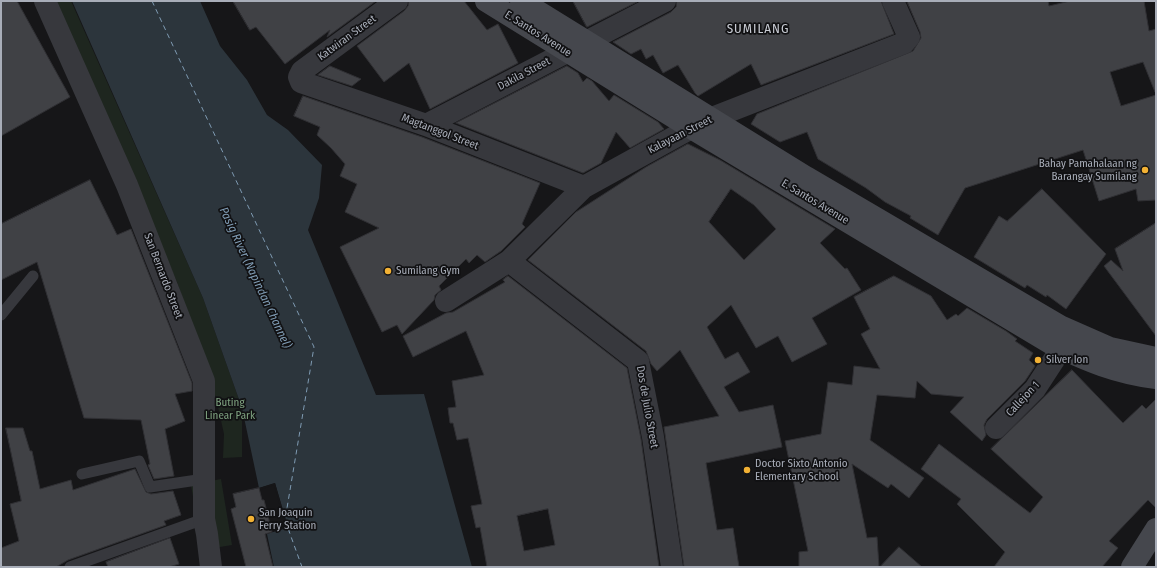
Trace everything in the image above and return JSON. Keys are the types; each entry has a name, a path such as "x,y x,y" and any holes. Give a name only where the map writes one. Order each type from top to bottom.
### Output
{"street":[{"name":"San Bernardo Street","path":"45,1 127,185 204,381 204,519 211,567"},
{"name":"Katwiran Street","path":"299,76 302,70 398,1"},
{"name":"E. Santos Avenue","path":"486,1 691,128 1061,349 1087,362 1135,376 1156,378"},
{"name":"E. Santos Avenue","path":"521,1 806,177 1060,326 1110,348 1156,358"},
{"name":"Dakila Street","path":"426,125 665,1"},
{"name":"Kalayaan Street","path":"446,301 509,261 584,187 712,118 904,43 909,37 893,1"},
{"name":"Magtanggol Street","path":"299,76 302,82 426,125 584,187"},
{"name":"Dos de Julio Street","path":"509,261 638,361 653,437 672,567"},
{"name":"Callejon 1","path":"996,428 1035,389 1061,349"},
{"path":"1132,567 1156,529"}],"lane":[{"path":"1,315 33,276"},
{"path":"82,474 139,461 150,487 204,478"},
{"path":"70,567 204,519"}],"green space":[{"name":"Buting Linear Park","path":"52,1 71,1 203,298 242,408 242,457 223,458 224,434 216,398 177,282"},
{"path":"221,479 232,545 202,550 191,485"}],"water":[{"name":"Pasig River (Napindan Channel)","path":"72,1 200,1 220,46 247,80 267,115 288,130 322,165 319,198 308,230 376,395 424,394 472,567 274,567 267,534 288,527 275,483 259,488 242,408 203,298"}],"pier":[{"path":"275,483 288,528 272,532 272,530 285,526 274,485 260,490 259,488"}],"building":[{"path":"1,1 17,1 70,97 1,136"},
{"path":"233,1 376,1 327,37 330,30 285,64 256,27 250,30"},
{"path":"409,1 464,1 487,30 498,24 518,63 430,109 409,63 384,82 357,46 404,11 408,6"},
{"path":"573,1 636,1 637,2 587,27"},
{"path":"677,1 881,1 894,34 761,85 751,64 698,96 678,65 663,73 653,55 646,59 641,49 631,54 613,42 671,12 676,7"},
{"path":"907,1 1048,1 1049,6 1070,1 1144,1 1149,31 1156,29 1156,92 1143,62 1110,72 1121,106 1156,95 1156,200 1138,201 1136,189 1099,201 1083,150 965,188 938,235 910,218 911,216 885,202 866,188 818,159 807,132 780,142 751,124 757,114 913,51 921,38"},
{"path":"330,66 361,79 352,86 318,75"},
{"path":"567,66 578,73 583,82 587,78 592,81 609,101 614,95 658,122 664,129 630,148 616,132 601,163 583,173 456,123"},
{"path":"303,96 422,137 540,183 522,224 525,227 501,251 485,262 477,255 469,263 466,259 439,286 441,290 435,295 434,300 402,334 397,325 382,332 340,247 379,228 345,212 357,184 340,176 345,164 317,135 320,127 294,116"},
{"path":"688,144 720,160 835,229 820,243 845,269 847,268 861,290 812,318 827,344 792,362 778,336 756,348 731,305 707,327 725,359 738,352 750,372 724,387 739,412 773,405 782,447 706,463 717,530 733,528 739,567 684,567 664,427 719,416 680,350 657,371 651,364 646,351 528,260 576,212 646,167","holes":["731,189 754,205 776,229 744,260 709,222"]},
{"path":"90,180 117,235 131,229 192,383 192,391 175,394 185,421 165,429 174,476 154,479 148,465 150,464 141,420 84,418 37,262 1,280 1,224"},
{"path":"1042,189 1106,254 1066,309 1047,295 1046,297 1027,285 1025,288 974,257 999,216 1007,221"},
{"path":"1156,223 1156,336 1104,266 1111,260 1123,271 1115,249"},
{"path":"508,276 627,368 641,439 659,567 487,567 480,527 476,528 471,506 482,504 468,438 457,440 453,423 450,423 448,408 456,407 452,381 484,375 466,331 413,357 403,336 446,313 453,312 505,282 503,280","holes":["548,509 555,545 524,551 517,516"]},
{"path":"894,276 931,296 947,320 956,314 958,316 967,308 1006,331 1017,339 1015,341 1033,353 1029,360 1035,366 1025,381 987,419 984,425 986,435 982,441 950,412 964,397 931,394 917,381 915,398 877,395 870,440 924,478 909,498 891,484 888,488 852,464 867,538 877,537 879,567 799,567 799,552 808,551 785,441 821,434 828,382 852,385 854,366 880,369 861,334 870,329 854,297"},
{"path":"1072,370 1123,423 1142,405 1146,409 1156,399 1156,508 1148,500 1109,541 1118,548 1102,567 994,567 1005,552 957,504 961,499 921,469 939,444 1030,513 1043,497 991,449"},
{"path":"6,428 23,428 30,451 32,451 40,489 71,480 73,490 135,469 146,492 151,494 173,491 181,515 164,521 166,525 68,560 56,567 1,567 1,548 19,541 10,504 21,501"},
{"name":"San Joaquin Ferry Station","path":"259,488 262,500 264,500 272,532 265,534 273,567 246,567 231,509 236,507 233,494"},
{"path":"170,538 179,564 169,567 108,567 106,562"},
{"path":"899,547 922,567 880,567"}],"ferry route":[{"path":"152,1 314,347 285,520 302,567"}],"place":[{"name":"Bahay Pamahalaan ng Barangay Sumilang","path":"1145,170"},
{"name":"Sumilang Gym","path":"388,271"},
{"name":"Silver Ion","path":"1038,360"},
{"name":"Doctor Sixto Antonio Elementary School","path":"747,470"},
{"name":"San Joaquin Ferry Station","path":"251,519"}],"district":[{"name":"SUMILANG","path":"758,29"}]}
